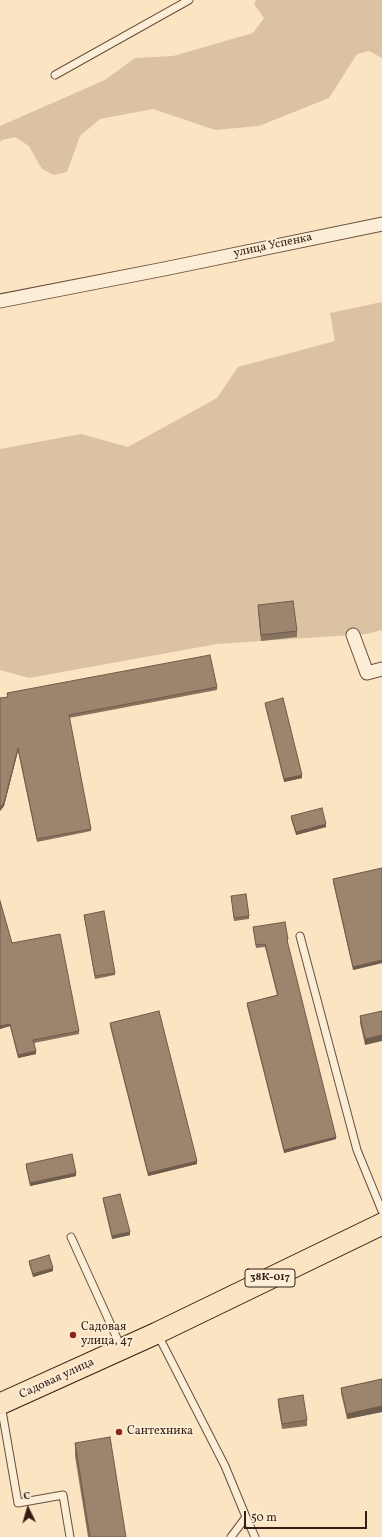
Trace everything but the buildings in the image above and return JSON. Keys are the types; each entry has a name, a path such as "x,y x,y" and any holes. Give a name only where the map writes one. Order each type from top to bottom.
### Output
{"main road":[{"name":"38К-017","path":"157,1333 382,1224"},
{"name":"Садовая улица","path":"0,1404 157,1333"}],"street":[{"name":"улица Успенка","path":"0,301 382,224"},
{"path":"353,635 367,673 382,669"}],"lane":[{"path":"55,75 189,0"},
{"path":"300,936 357,1150 382,1211"},
{"path":"71,1237 122,1349"},
{"path":"157,1333 225,1466 255,1537"},
{"path":"0,1404 18,1503 63,1495 70,1537"},
{"path":"231,1537 246,1517"}],"shaded area":[{"path":"256,0 382,0 382,58 369,51 357,54 329,98 259,126 215,130 153,109 100,119 80,136 67,172 54,175 42,169 29,146 15,137 2,140 0,142 0,126 105,80 135,58 173,56 253,33 264,18 254,4"},
{"path":"382,302 382,630 366,634 217,644 29,678 0,670 0,449 81,434 128,447 217,398 238,367 335,341 330,313"}],"place":[{"name":"Садовая улица, 47","path":"73,1335"},
{"name":"Сантехника","path":"119,1432"}]}
